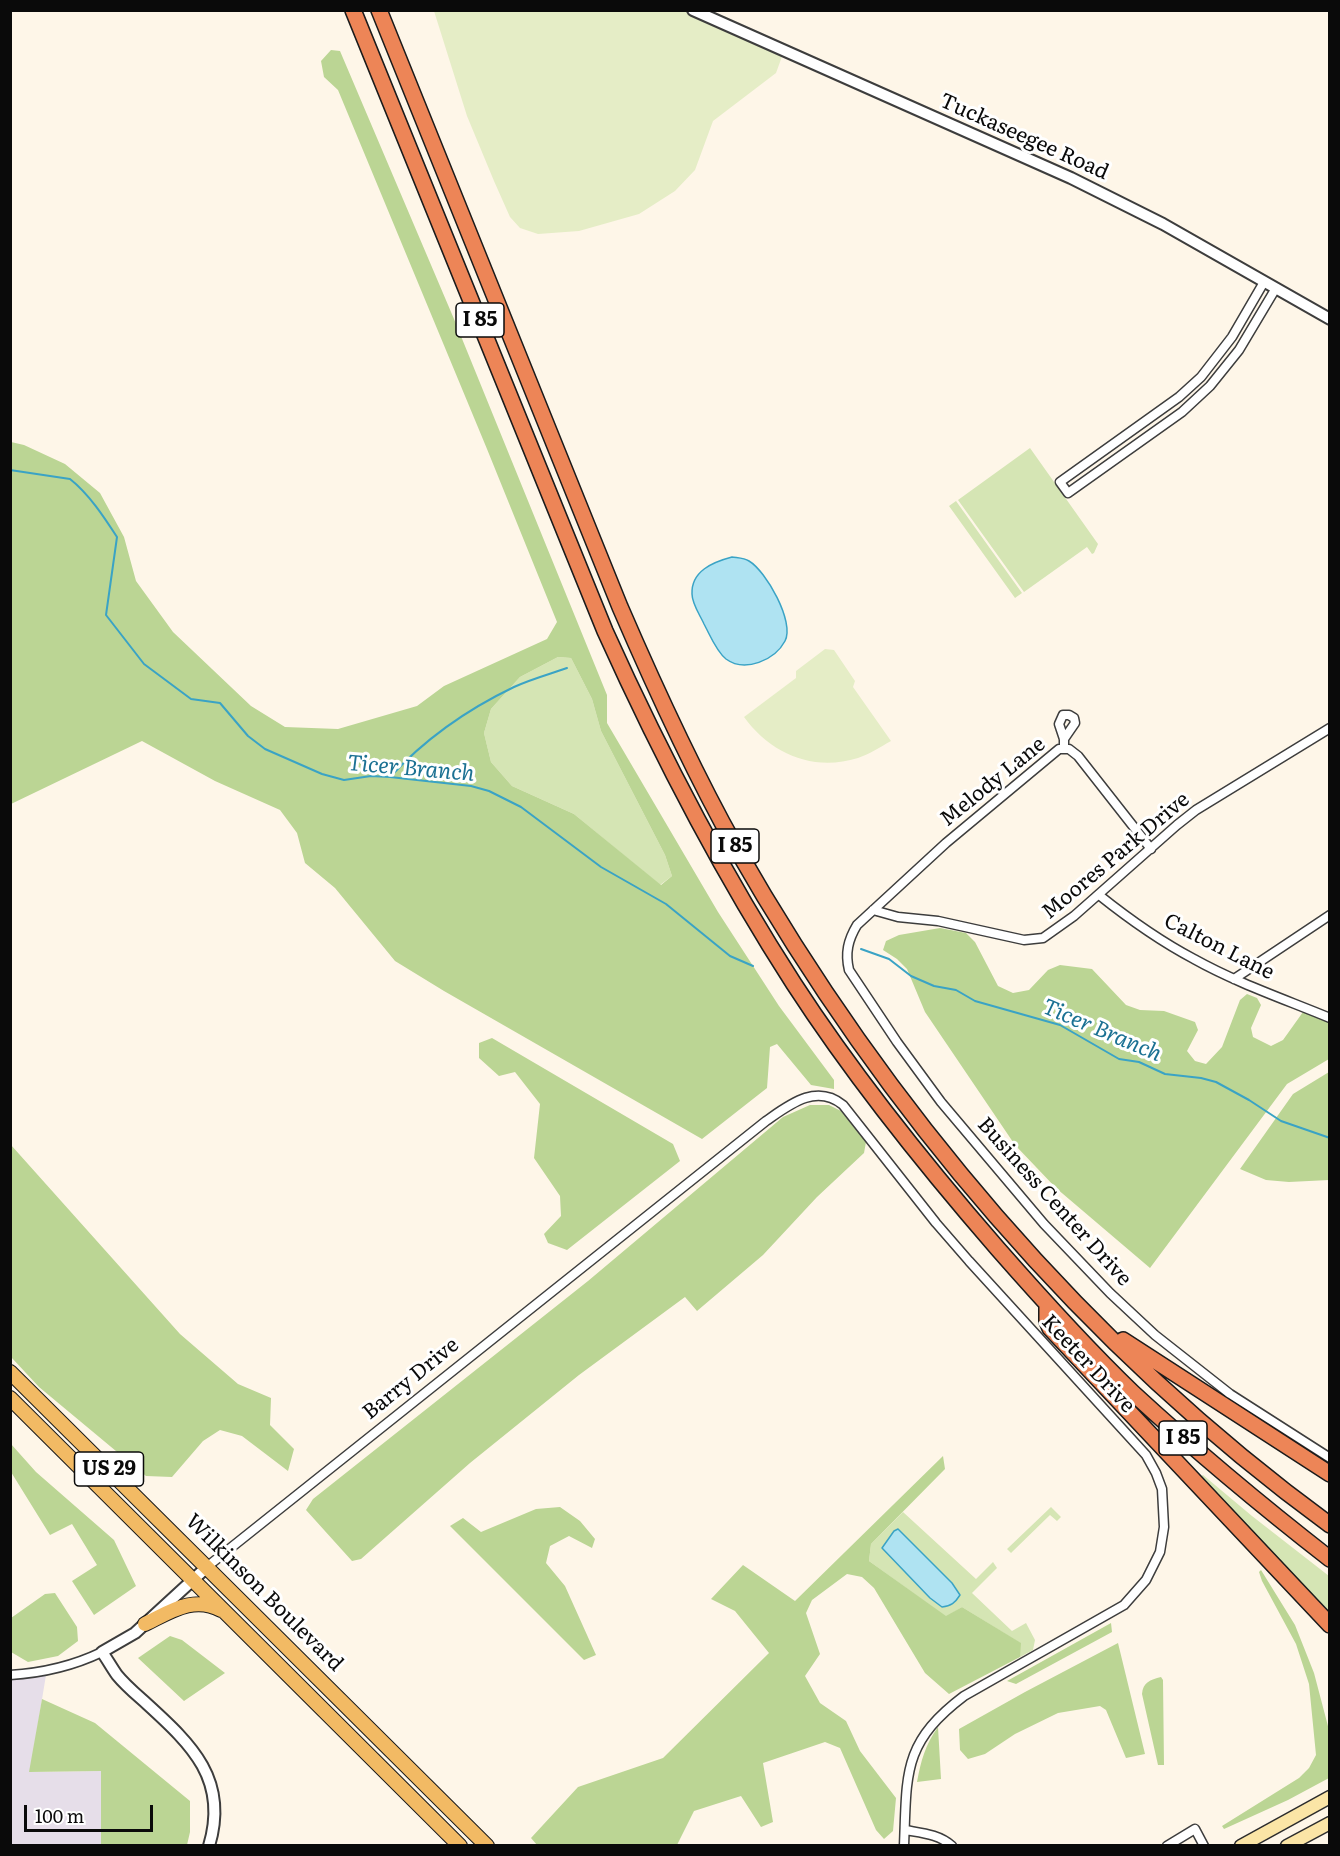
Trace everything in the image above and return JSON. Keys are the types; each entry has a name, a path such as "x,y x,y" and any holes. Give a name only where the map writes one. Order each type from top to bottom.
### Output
{"highway":[{"name":"I 85","path":"353,10 605,631 671,771 744,903 795,984 872,1095 948,1192 1047,1305 1132,1391 1179,1434 1329,1559"},
{"name":"I 85","path":"379,10 620,607 678,735 734,843 780,921 840,1014 921,1124 1001,1221 1096,1322 1225,1443 1329,1525"},
{"path":"1047,1305 1047,1321 1050,1328 1329,1625"},
{"path":"1096,1322 1329,1474"}],"main road":[{"name":"Wilkinson Boulevard","path":"10,1372 487,1845"},
{"name":"Wilkinson Boulevard","path":"10,1398 460,1845"},
{"path":"145,1624 191,1604 214,1606 228,1614"},
{"path":"1241,1845 1329,1797"},
{"path":"1287,1845 1329,1823"},
{"path":"442,1827 456,1830 474,1845"}],"street":[{"name":"Tuckaseegee Road","path":"693,10 1071,178 1163,224 1329,319"},
{"path":"1264,282 1232,338 1201,377 1179,397 1060,482 1068,493 1182,412 1210,386 1246,340 1276,288"},
{"name":"Moores Park Drive","path":"873,910 898,917 938,921 1007,937 1031,940 1042,938 1052,933 1099,895 1196,810 1329,728"},
{"name":"Melody Lane","path":"873,910 1008,789 1064,744 1078,756 1151,849"},
{"name":"Calton Lane","path":"1099,895 1164,942 1234,979 1329,1018"},
{"name":"Business Center Drive","path":"873,910 857,925 848,942 849,970 897,1042 941,1102 986,1157 1044,1224 1110,1293 1155,1335 1230,1394 1329,1458"},
{"path":"1234,979 1329,915"},
{"name":"Barry Drive","path":"10,1676 57,1669 85,1660 135,1633 208,1566 766,1121 798,1099 828,1096"},
{"name":"Keeter Drive","path":"828,1096 843,1105 936,1223 1146,1455 1156,1473 1164,1504 1164,1537 1160,1552 1146,1580 1124,1605 964,1696 943,1712 928,1728 917,1746 908,1777 904,1845"},
{"path":"102,1652 118,1676 173,1727 203,1763 211,1782 216,1806 213,1833 209,1845"},
{"path":"1167,1845 1195,1829 1204,1845"},
{"path":"905,1830 934,1835 952,1845"}],"shaded area":[{"path":"46,1675 30,1772 101,1771 101,1845 11,1845 10,1676"}],"green space":[{"path":"434,11 696,11 784,51 776,73 713,121 695,170 675,191 639,214 579,231 538,234 520,228 510,217 467,116"},
{"path":"331,50 340,51 454,319 607,695 607,723 718,912 779,1006 834,1080 834,1089 811,1085 777,1044 770,1047 767,1088 702,1139 395,961 335,888 305,863 297,833 280,810 215,781 142,741 11,804 11,442 24,445 65,464 100,493 124,537 136,581 173,632 251,706 285,727 338,729 417,706 444,686 547,639 557,622 338,90 324,77 321,61","holes":["558,657 571,658 592,699 601,731 665,855 672,876 661,885 574,814 512,786 491,762 484,733 491,709 520,677"]},
{"path":"1030,448 1098,544 1094,553 1092,554 1087,547 1024,592 958,500"},
{"path":"956,501 1022,593 1015,598 949,506"},
{"path":"825,649 834,650 855,681 853,687 891,741 858,758 841,762 825,763 794,757 767,741 744,717 796,678 796,671"},
{"path":"558,657 571,658 592,699 601,731 665,855 672,876 660,885 574,814 512,786 491,762 484,733 491,709 520,677"},
{"path":"940,928 966,933 975,942 998,986 1013,993 1029,990 1048,970 1060,965 1092,969 1126,1005 1140,1010 1164,1011 1195,1022 1198,1030 1187,1051 1195,1061 1206,1064 1222,1047 1240,1000 1247,994 1257,998 1261,1005 1251,1028 1253,1037 1271,1046 1283,1040 1303,1012 1329,1022 1329,1059 1287,1084 1150,1268 1056,1188 1015,1145 925,1012 907,969 883,950 886,941 899,935"},
{"path":"492,1038 673,1144 680,1161 567,1250 548,1243 544,1234 561,1216 560,1196 534,1158 540,1104 515,1072 499,1076 479,1058 479,1043"},
{"path":"1329,1072 1329,1180 1289,1182 1266,1180 1240,1169 1293,1094"},
{"path":"810,1105 829,1105 841,1111 866,1142 864,1153 817,1197 763,1255 697,1311 685,1297 579,1375 470,1463 361,1559 352,1561 306,1510 313,1499 588,1281 783,1117"},
{"path":"11,1145 180,1334 238,1384 271,1398 270,1425 294,1449 288,1471 242,1436 220,1430 203,1441 172,1477 146,1476 39,1387 11,1357"},
{"path":"11,1444 36,1472 114,1540 136,1586 94,1615 72,1581 97,1565 72,1524 50,1535 11,1472"},
{"path":"943,1456 945,1469 871,1544 869,1561 946,1616 962,1607 1021,1643 1020,1657 949,1694 925,1673 874,1588 862,1577 847,1574 812,1600 806,1613 820,1654 805,1676 820,1703 846,1721 860,1751 896,1798 893,1831 884,1839 876,1830 840,1748 825,1742 763,1763 773,1822 761,1827 741,1796 694,1811 677,1845 537,1845 531,1838 578,1787 663,1758 769,1653 735,1611 711,1599 743,1565 795,1601"},
{"path":"1203,1475 1329,1576 1329,1618 1199,1477"},
{"path":"560,1507 580,1521 595,1539 592,1548 569,1536 550,1546 546,1563 565,1586 596,1655 584,1660 450,1526 463,1518 481,1532 536,1509"},
{"path":"1051,1507 1061,1517 1057,1521 1050,1515 1011,1553 1007,1549"},
{"path":"903,1512 976,1579 993,1562 997,1568 972,1593 1012,1631 1026,1623 1035,1640 1033,1650 1020,1657 1020,1643 962,1607 946,1617 869,1561 871,1544"},
{"path":"1261,1570 1295,1625 1314,1673 1329,1730 1329,1778 1288,1800 1224,1829 1222,1826 1299,1778 1309,1768 1316,1755 1309,1684 1296,1644 1262,1581 1259,1572"},
{"path":"55,1593 77,1627 78,1641 58,1656 28,1662 11,1652 11,1618 45,1594"},
{"path":"1111,1623 1112,1632 1016,1684 1007,1681"},
{"path":"170,1636 182,1640 225,1673 184,1701 138,1658"},
{"path":"1118,1643 1145,1754 1126,1758 1106,1710 1100,1706 1058,1713 1015,1734 985,1754 968,1759 960,1750 959,1729"},
{"path":"1161,1677 1163,1680 1164,1765 1158,1765 1142,1694 1148,1682"},
{"path":"42,1699 95,1723 190,1801 190,1832 187,1845 101,1845 101,1771 29,1772"},
{"path":"938,1727 941,1779 917,1782 924,1753"}],"water":[{"path":"732,557 749,561 763,575 777,598 786,622 787,633 780,648 767,659 750,664 734,663 722,656 692,598 695,579 699,574 711,565"},
{"path":"898,1529 952,1583 960,1595 952,1604 942,1607 930,1598 882,1548"}],"waterway":[{"name":"Ticer Branch","path":"10,470 70,479 84,492 117,537 106,615 144,664 191,699 220,703 248,736 265,749 322,774 344,780 371,776 390,777 471,786 489,791 521,807 601,867 666,904 730,956 753,966"},
{"path":"390,777 432,738 480,705 520,684 567,668"},
{"name":"Ticer Branch","path":"861,949 889,959 911,976 934,986 956,990 975,1001 1060,1025 1119,1059 1139,1062 1165,1074 1216,1082 1281,1121 1330,1138"}]}
